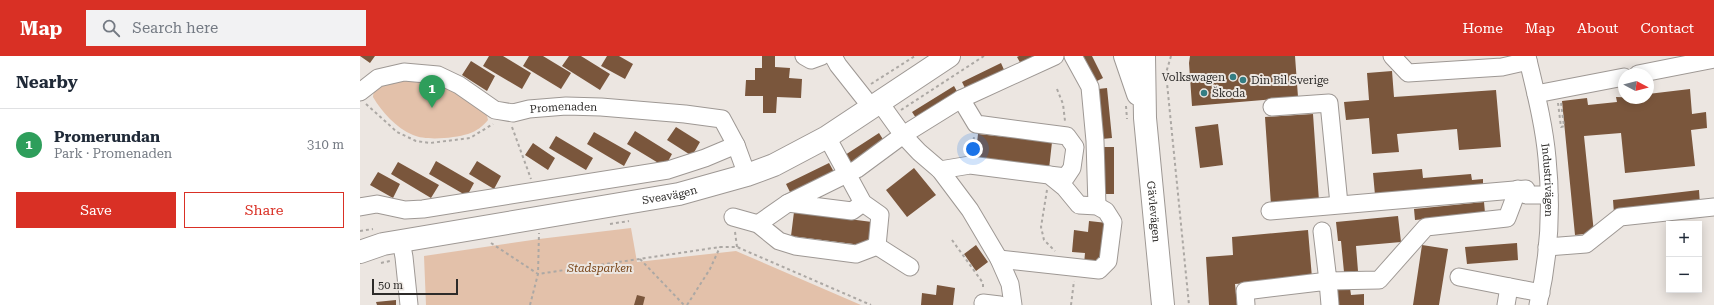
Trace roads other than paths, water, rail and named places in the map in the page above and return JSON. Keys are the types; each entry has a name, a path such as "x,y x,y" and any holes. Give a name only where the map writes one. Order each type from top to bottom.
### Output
{"main road":[{"name":"Sveavägen","path":"360,252 383,244 400,241 536,203 679,194 747,175 774,165 827,137 876,106 949,56"},
{"path":"1126,56 1145,118"},
{"name":"Gävlevägen","path":"1132,56 1145,118"},
{"name":"Gävlevägen","path":"1144,56 1145,118 1163,305"},
{"path":"1145,118 1157,56"}],"street":[{"path":"804,56 811,60 822,56"},
{"path":"833,56 859,92 876,106 919,152 940,170 970,210 999,259 1010,284 1012,305"},
{"path":"758,224 788,203 857,169 903,135 961,99 1055,56"},
{"path":"1073,56 1090,88 1095,140 1097,206"},
{"path":"1392,56 1408,72 1502,67 1528,58"},
{"name":"Industrivägen","path":"1528,58 1547,158 1549,195 1547,246 1539,299"},
{"path":"1654,71 1714,59"},
{"name":"Promenaden","path":"363,98 378,78 404,72 438,75 459,85 495,110 513,113 529,109 566,106 601,107 678,113 722,119 736,145 747,175"},
{"path":"1536,94 1559,96 1618,79"},
{"path":"940,170 970,165 1066,176 1072,168 1075,147 1067,136 976,124 961,99"},
{"path":"1272,107 1329,103 1339,204"},
{"path":"827,137 863,203 880,215 877,246"},
{"path":"360,207 377,204 405,210 536,203 668,170 706,158 736,145"},
{"path":"999,259 1099,270 1108,261 1113,222 1106,211 1097,206 1079,205 1065,188 1049,175"},
{"path":"1270,211 1518,189 1526,189 1526,195 1549,195"},
{"path":"1246,305 1245,291 1328,281 1379,280 1426,227 1507,218 1518,189"},
{"path":"788,203 852,211 863,203"},
{"path":"1547,246 1586,244 1620,216 1714,206"},
{"path":"733,217 758,224 779,241 794,246 856,254 877,246"},
{"path":"1322,231 1330,305"},
{"path":"400,241 404,257 409,305"},
{"path":"877,246 910,268"},
{"path":"1459,276 1509,287 1539,299"},
{"path":"1506,305 1509,287"},
{"path":"983,303 1000,305"}],"place":[{"name":"Volkswagen","path":"1233,77"},
{"name":"Din Bil Sverige","path":"1243,80"},
{"name":"Škoda","path":"1204,93"},
{"name":"Promerundan","path":"432,108"}],"park label":[{"name":"Stadsparken","path":"600,268"}]}
